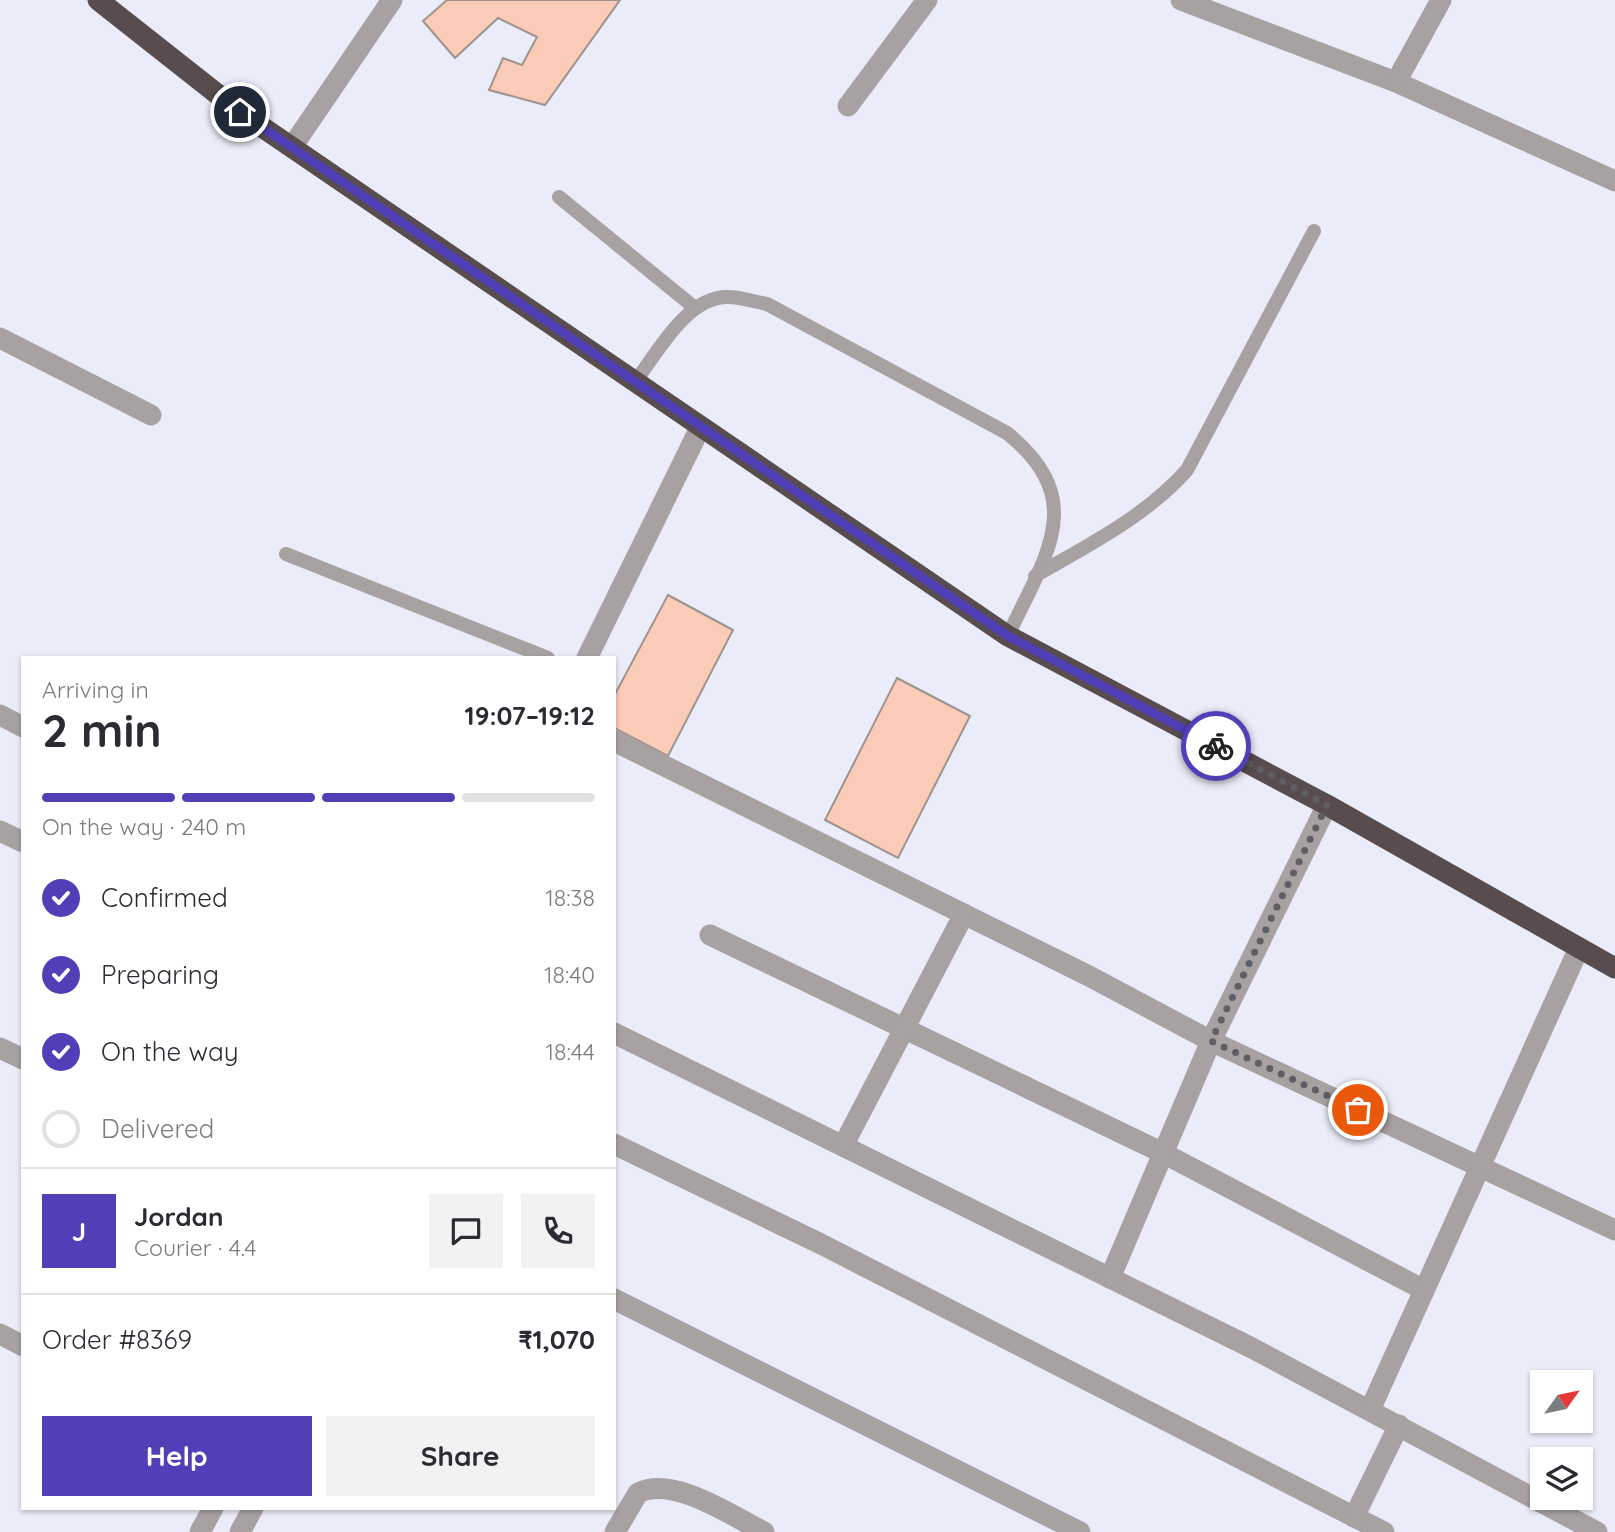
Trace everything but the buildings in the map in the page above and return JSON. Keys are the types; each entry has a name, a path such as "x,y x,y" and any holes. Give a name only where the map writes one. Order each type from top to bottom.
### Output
{"highway":[{"path":"98,0 240,112 1008,636 1327,805 1615,968"}],"street":[{"path":"292,147 392,0"},
{"path":"848,106 927,0"},
{"path":"1181,0 1396,82 1615,181"},
{"path":"1396,82 1441,0"},
{"path":"0,338 151,415"},
{"path":"588,656 700,428"},
{"path":"0,715 21,726"},
{"path":"616,742 964,914 1211,1041 1615,1230"},
{"path":"1110,1278 1211,1041 1327,805"},
{"path":"0,831 21,841"},
{"path":"843,1146 964,914"},
{"path":"710,935 1163,1153 1424,1290"},
{"path":"1370,1410 1579,948"},
{"path":"616,1034 1110,1278 1370,1410 1394,1434 1597,1532"},
{"path":"0,1048 21,1058"},
{"path":"616,1145 821,1244 1384,1532"},
{"path":"616,1299 1080,1532"},
{"path":"0,1334 21,1345"},
{"path":"1354,1517 1394,1434"},
{"path":"615,1532 638,1493 658,1487 682,1491 764,1532"},
{"path":"200,1532 212,1510"},
{"path":"240,1532 252,1510"}],"lane":[{"path":"559,197 695,308"},
{"path":"1035,576 1139,515 1166,494 1187,471 1314,231"},
{"path":"634,383 695,308 709,299 729,297 767,304 1007,433 1027,449 1046,477 1056,509 1052,538 1008,636"},
{"path":"286,554 543,656"}],"way so far":[{"path":"1216,746 1327,805 1211,1041 1358,1110"}],"route":[{"path":"240,112 1008,636 1216,746"}]}
